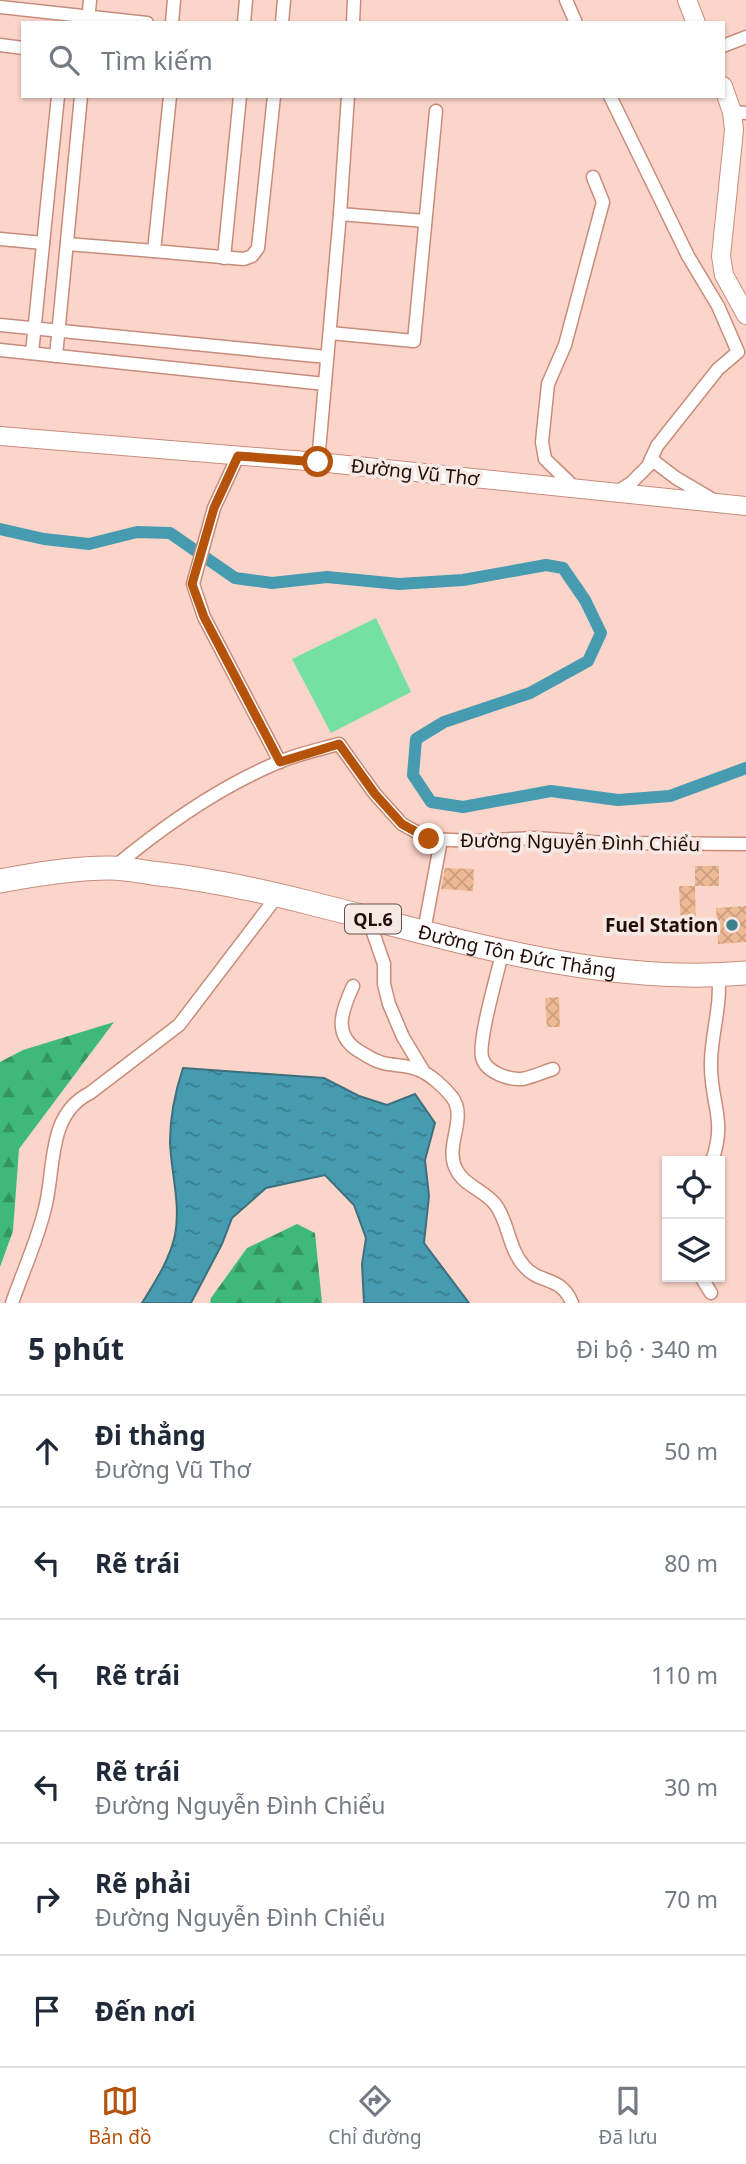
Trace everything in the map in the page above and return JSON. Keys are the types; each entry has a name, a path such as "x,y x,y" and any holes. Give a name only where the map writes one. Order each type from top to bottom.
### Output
{"highway":[{"name":"Đường Tôn Đức Thắng","path":"0,881 45,872 113,868 176,875 278,895 503,950 584,966 663,976 746,973"}],"main road":[{"path":"687,0 695,21"},
{"path":"725,89 739,112 734,130 721,256 724,275 746,315"},
{"name":"Đường Vũ Thơ","path":"0,436 318,462 746,506"}],"street":[{"path":"66,19 68,0"},
{"path":"88,20 90,0"},
{"path":"172,21 174,0"},
{"path":"244,21 246,0"},
{"path":"282,21 284,0"},
{"path":"353,21 354,0"},
{"path":"566,0 575,21"},
{"path":"0,7 66,19 108,21"},
{"path":"725,45 746,37"},
{"path":"0,45 21,48"},
{"path":"32,353 58,98"},
{"path":"56,356 81,98"},
{"path":"154,251 170,98"},
{"path":"224,258 240,98"},
{"path":"66,244 224,258 244,259 252,256 258,248 274,98"},
{"path":"318,462 348,98"},
{"path":"611,98 688,256 742,348 718,369 657,446 648,466 631,483 615,493"},
{"path":"330,333 414,341 436,111"},
{"path":"576,489 545,459 542,442 548,384 565,345 603,202 593,177"},
{"path":"340,214 425,221"},
{"path":"0,239 43,243"},
{"path":"0,325 327,357"},
{"path":"0,350 325,384"},
{"path":"238,456 214,508 192,584 204,617 280,762"},
{"path":"651,459 676,478 720,504"},
{"name":"Đường Nguyễn Đình Chiểu","path":"113,868 146,840 203,802 280,762 339,744 375,794 402,824 429,839 475,841 536,838 607,843 746,844"},
{"path":"425,931 441,840"},
{"path":"12,1303 46,1206 55,1139 67,1111 80,1098 180,1025 278,895"},
{"path":"368,917 384,964 384,984 389,1004 402,1037 424,1072 453,1099 456,1107 456,1130 451,1152 456,1171 496,1205 523,1265 545,1280 561,1285 572,1303"},
{"path":"503,950 484,1033 482,1059 489,1069 513,1079 523,1079 553,1069"},
{"path":"713,1156 719,1128 710,1063 719,1001 718,975"},
{"path":"353,986 347,999 342,1024 342,1035 348,1043 382,1063 416,1068 424,1072"},
{"path":"704,1282 711,1293"}],"green space":[{"path":"376,618 411,692 331,733 292,659"},
{"path":"114,1022 19,1149 13,1231 0,1267 0,1062 23,1050"},
{"path":"297,1224 315,1233 322,1303 210,1303 247,1248"}],"water":[{"path":"183,1068 324,1078 359,1096 387,1105 415,1094 435,1123 425,1160 429,1196 424,1243 469,1303 364,1303 362,1264 366,1238 354,1205 325,1175 266,1188 232,1218 222,1244 191,1303 142,1303 166,1262 175,1235 177,1212 170,1133"}],"building":[{"path":"695,866 719,866 719,886 695,886"},
{"path":"445,868 474,869 473,891 441,889"},
{"path":"679,886 695,886 696,928 681,928"},
{"name":"Fuel Station","path":"746,906 746,942 718,944 716,908"},
{"path":"559,997 560,1027 547,1027 545,998"}],"waterway":[{"path":"0,529 44,539 89,544 137,532 170,533 235,578 272,583 327,577 399,584 463,580 546,565 563,568 585,600 601,633 588,661 530,693 444,722 416,739 413,775 431,802 463,807 551,791 618,800 670,796 746,768"}],"place":[{"name":"Fuel Station","path":"732,925"}],"route":[{"path":"318,462 238,456 214,508 192,584 204,617 280,762 339,744 375,794 402,824 429,839"}]}
